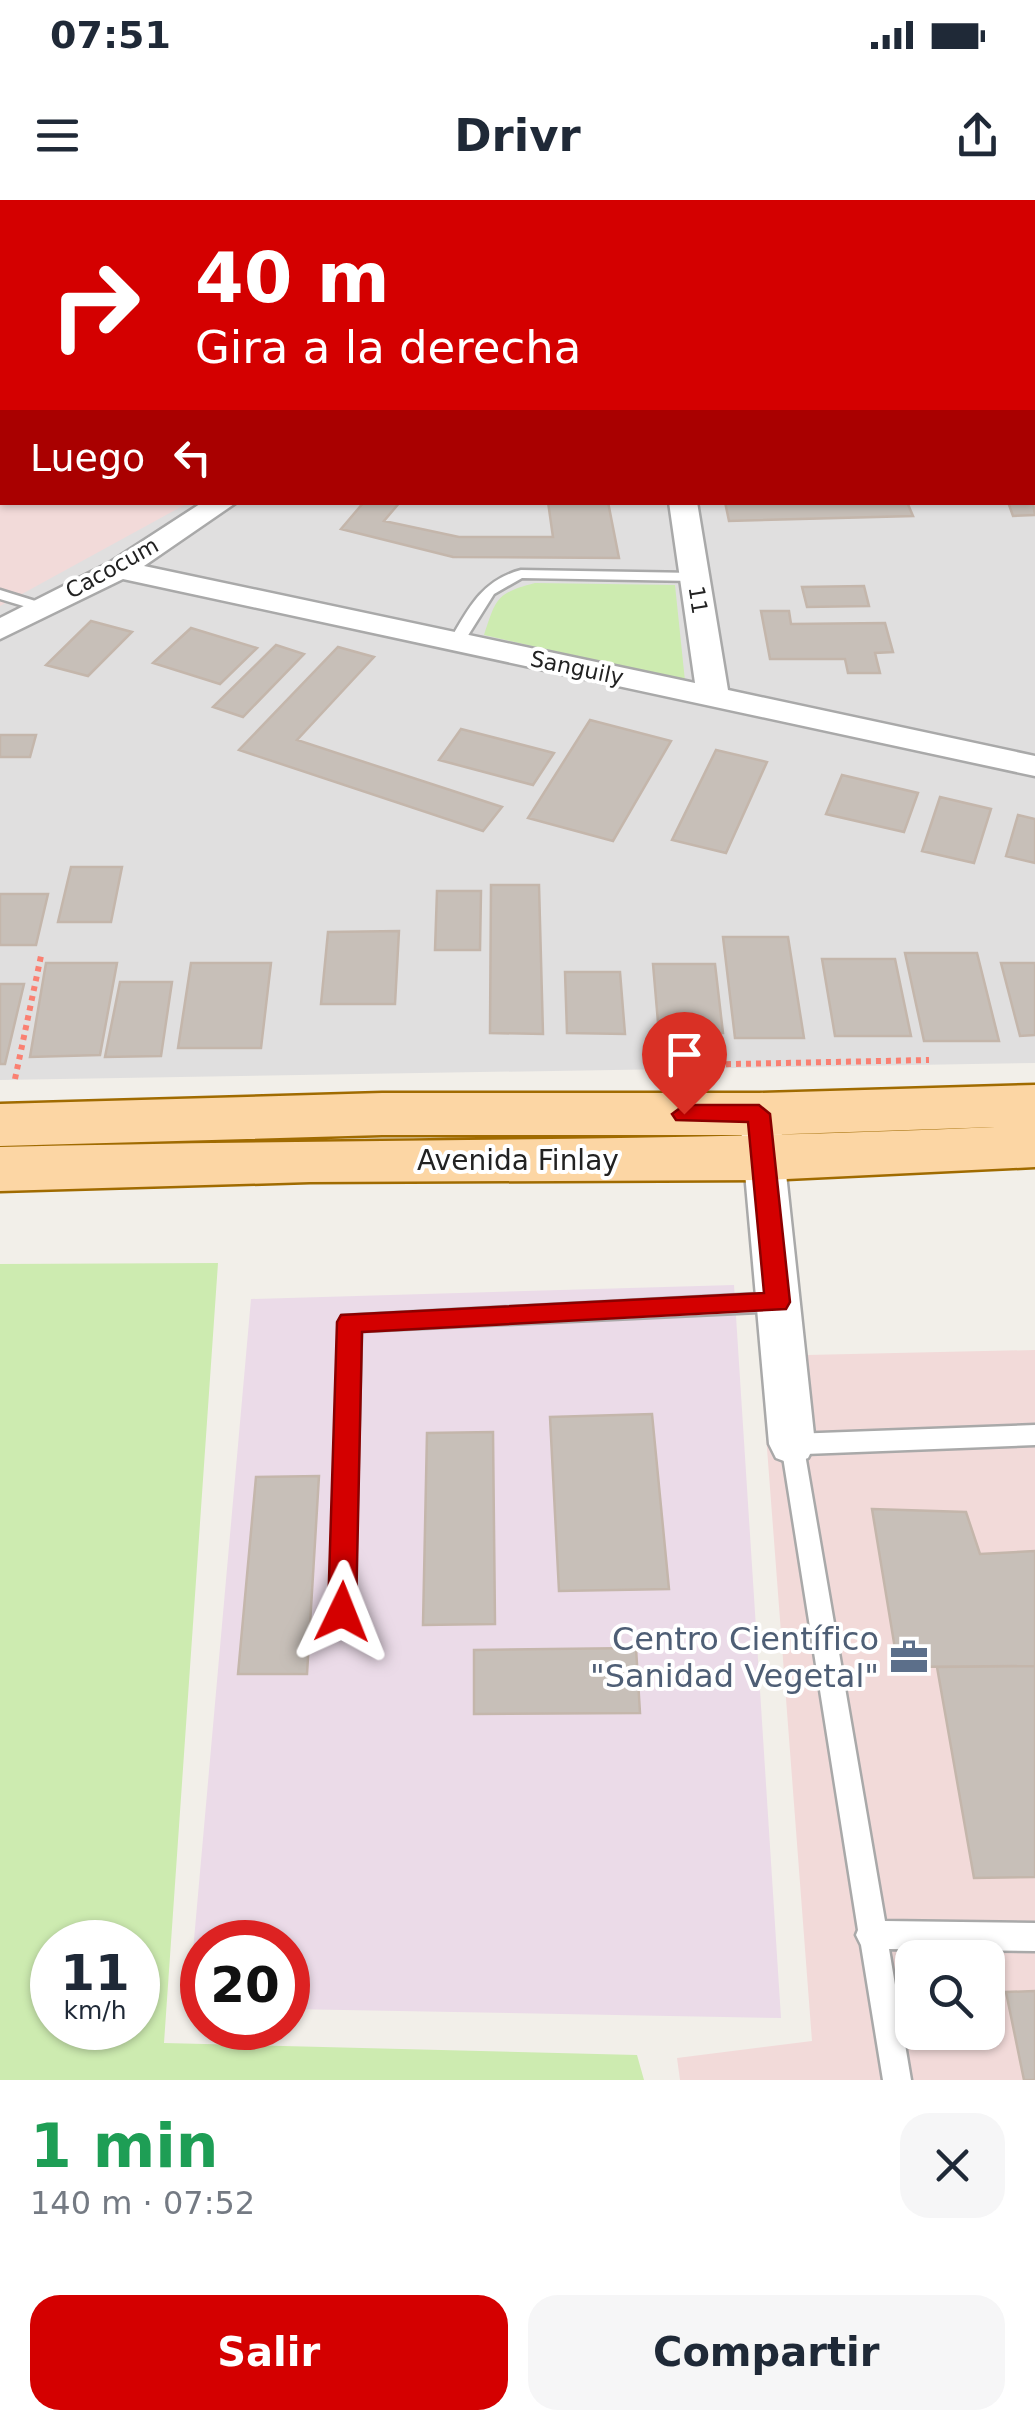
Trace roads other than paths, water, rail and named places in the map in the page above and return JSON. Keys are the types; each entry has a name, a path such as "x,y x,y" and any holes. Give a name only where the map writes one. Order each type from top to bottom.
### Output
{"main road":[{"name":"Avenida Finlay","path":"7,1102 382,1114 762,1136 1035,1146"},
{"name":"Avenida Finlay","path":"0,1170 310,1161 762,1136 1035,1106"}],"street":[{"name":"Cacocum","path":"0,630 119,569 217,505"},
{"name":"11","path":"684,505 713,697"},
{"name":"Sanguily","path":"119,569 1035,766"},
{"path":"762,1136 792,1444"}],"lane":[{"path":"458,642 486,590 500,578 520,574 695,577"},
{"path":"0,594 40,607"},
{"path":"342,1612 350,1322 777,1302"},
{"path":"897,2080 870,1935 792,1444 1035,1435"},
{"path":"870,1935 1035,1937"}],"place":[{"name":"Centro Científico \"Sanidad Vegetal\"","path":"909,1657"}]}
